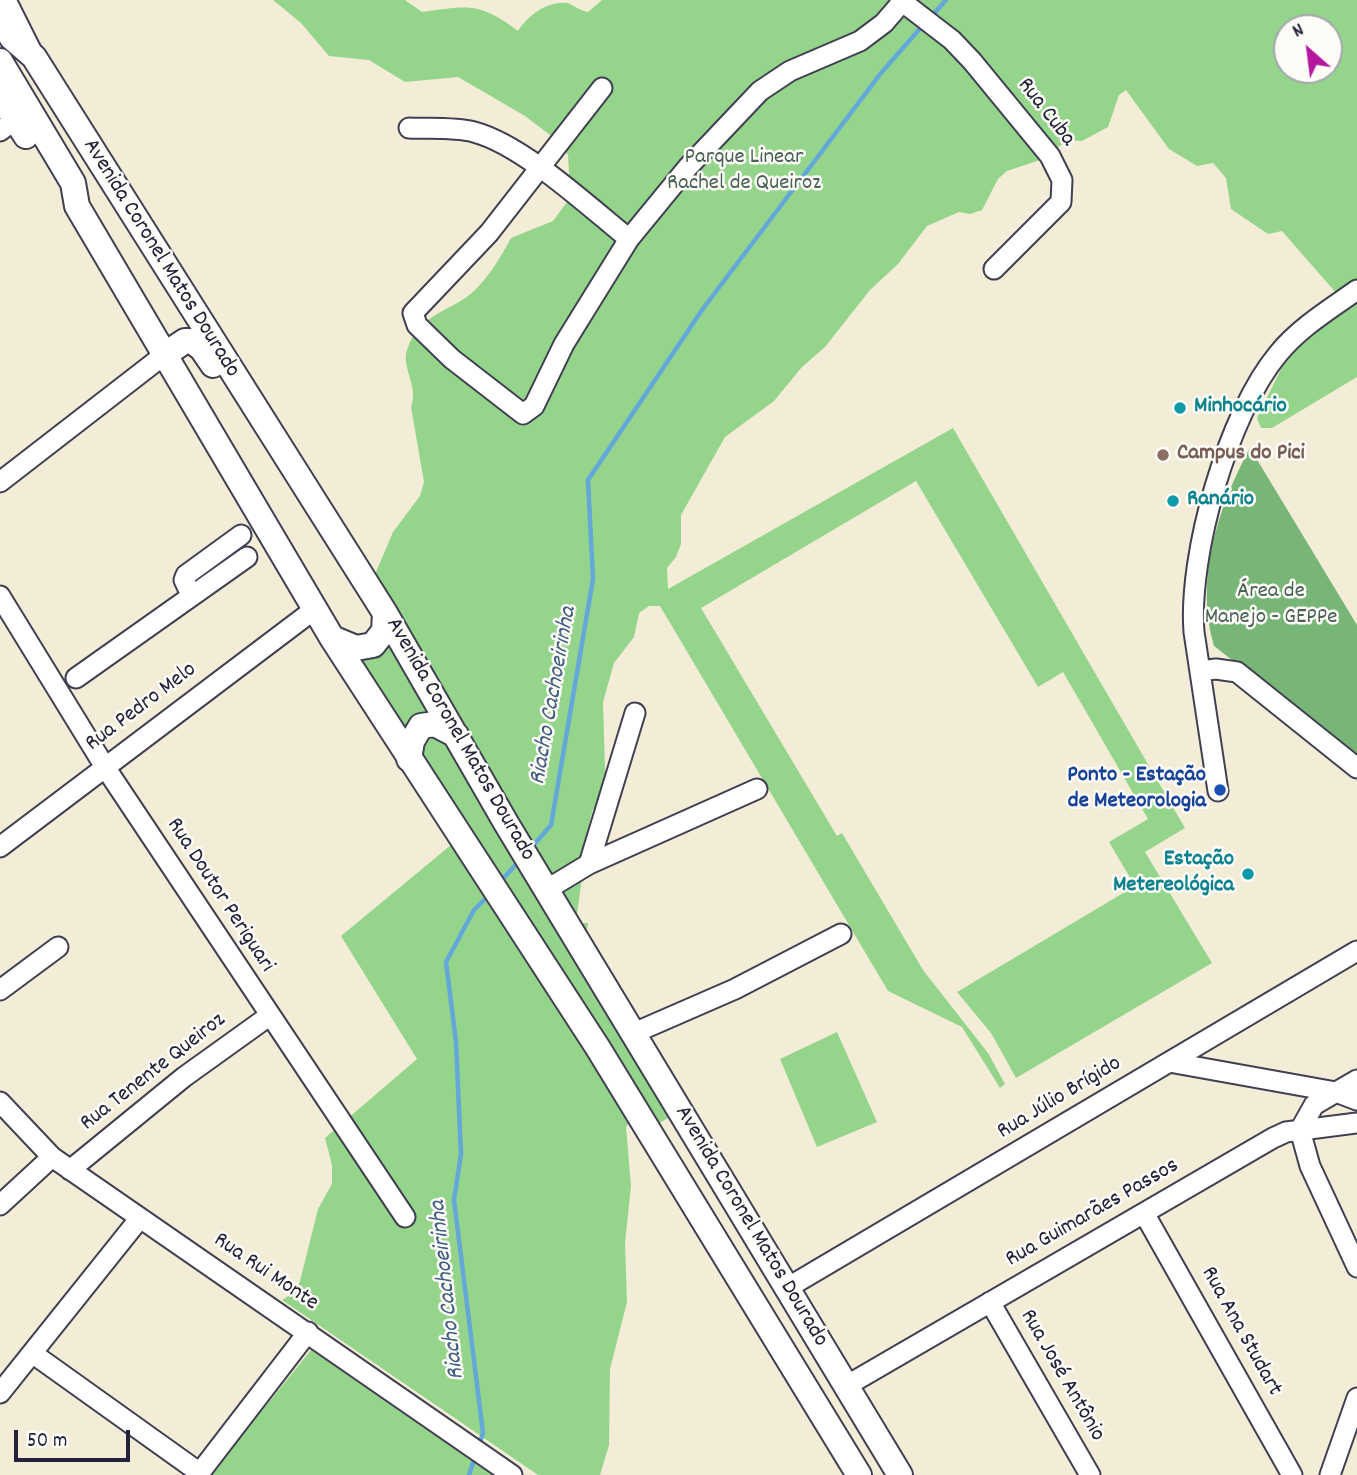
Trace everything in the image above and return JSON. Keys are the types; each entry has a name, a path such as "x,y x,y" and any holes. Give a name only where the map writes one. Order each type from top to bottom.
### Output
{"main road":[{"name":"Avenida Coronel Matos Dourado","path":"0,19 12,38 34,57 385,613 506,823 900,1475"},
{"name":"Avenida Coronel Matos Dourado","path":"0,61 73,183 78,206 164,355 259,549 315,609 409,758 512,913 859,1475"},
{"path":"0,95 8,125 60,192 78,206"},
{"path":"164,355 185,341 197,343 235,399 274,438"},
{"path":"332,638 356,648 373,645 384,631 385,613"},
{"path":"409,758 412,740 421,726 435,724 456,735"}],"street":[{"path":"6,0 34,57"},
{"path":"602,88 489,233 413,313 414,321 432,340 517,412 527,414 534,406 564,344 629,239 688,167 760,91 790,71 859,41 884,23 904,3"},
{"name":"Rua Cuba","path":"904,3 972,61 1050,156 1062,180 1061,202 994,269"},
{"path":"409,128 475,132 499,141 540,168 629,239"},
{"path":"1218,791 1192,606 1199,545 1225,461 1246,409 1278,353 1311,323 1357,290"},
{"path":"0,482 164,355"},
{"path":"191,594 184,580 186,575 241,535"},
{"path":"76,678 191,594 259,549"},
{"name":"Rua Doutor Periguari","path":"0,596 105,766 405,1217"},
{"name":"Rua Pedro Melo","path":"0,847 315,609"},
{"path":"1200,671 1227,670 1254,683 1357,768"},
{"path":"589,864 635,713"},
{"path":"544,886 757,789"},
{"path":"634,1033 735,989 841,934"},
{"path":"0,990 58,947"},
{"name":"Rua Júlio Brígido","path":"787,1288 1357,951"},
{"name":"Rua Tenente Queiroz","path":"70,1170 184,1077 269,1016"},
{"path":"1169,1062 1336,1092 1357,1100"},
{"path":"1357,1080 1314,1105 1300,1130 1310,1166 1357,1267"},
{"name":"Rua Rui Monte","path":"0,1102 52,1157 511,1474"},
{"name":"Rua Guimarães Passos","path":"846,1386 1273,1138 1300,1130 1357,1122"},
{"path":"0,1205 52,1157"},
{"name":"Rua Ana Studart","path":"1144,1213 1292,1475"},
{"path":"0,1393 140,1218"},
{"name":"Rua José Antônio","path":"990,1302 1090,1475"},
{"path":"32,1353 199,1474 308,1332"},
{"path":"1330,1475 1357,1398"}],"green space":[{"name":"Parque Linear Rachel de Queiroz","path":"273,0 405,0 422,12 472,8 493,15 518,31 533,15 553,4 568,3 588,12 602,0 1357,0 1357,280 1337,294 1282,231 1268,234 1231,209 1226,178 1213,163 1197,166 1169,149 1126,90 1119,95 1108,127 1082,141 1068,140 1040,160 1007,171 998,179 982,210 970,214 959,212 927,226 898,264 870,290 825,347 802,367 774,401 725,437 681,515 681,544 676,557 667,568 668,589 953,428 1185,828 1145,852 1212,963 1016,1078 991,1033 957,992 1135,886 1109,842 1148,819 1063,672 1038,687 916,481 701,608 837,836 842,833 923,970 988,1053 1005,1084 1000,1088 962,1027 888,991 660,606 649,606 639,613 634,637 614,663 603,702 606,802 593,809 589,824 576,923 588,923 586,937 673,1115 651,1128 631,1119 626,1127 631,1186 625,1243 627,1302 610,1369 609,1445 600,1475 538,1475 282,1300 295,1292 300,1281 318,1209 332,1184 332,1165 325,1138 417,1059 341,936 457,840 357,656 370,648 376,572 393,532 420,496 424,482 411,407 413,392 406,364 407,350 420,327 429,319 469,296 478,287 492,270 511,238 553,221 567,202 570,190 568,155 558,141 525,116 458,77 405,82 369,60 329,56 301,23"},
{"path":"1357,299 1357,377 1272,428 1261,428 1257,418 1282,367 1309,333"},
{"name":"Área de Manejo - GEPPe","path":"1250,448 1357,625 1357,757 1214,646 1208,621 1208,570 1219,519 1238,470"},
{"path":"837,1032 877,1122 817,1147 780,1059"},
{"path":"311,1350 492,1475 210,1475"}],"waterway":[{"name":"Riacho Cachoeirinha","path":"930,18 946,0"},
{"name":"Riacho Cachoeirinha","path":"531,848 551,825 593,579 588,480 702,310 881,73 924,24"},
{"name":"Riacho Cachoeirinha","path":"500,882 520,860"},
{"name":"Riacho Cachoeirinha","path":"479,1445 483,1433 454,1200 461,1154 456,1042 446,962 474,910 490,894"},
{"name":"Riacho Cachoeirinha","path":"469,1475 475,1457"}],"place":[{"name":"Minhocário","path":"1180,408"},
{"name":"Campus do Pici","path":"1163,455"},
{"name":"Ranário","path":"1173,501"},
{"name":"Ponto - Estação de Meteorologia","path":"1220,790"},
{"name":"Estação Metereológica","path":"1248,874"}]}
